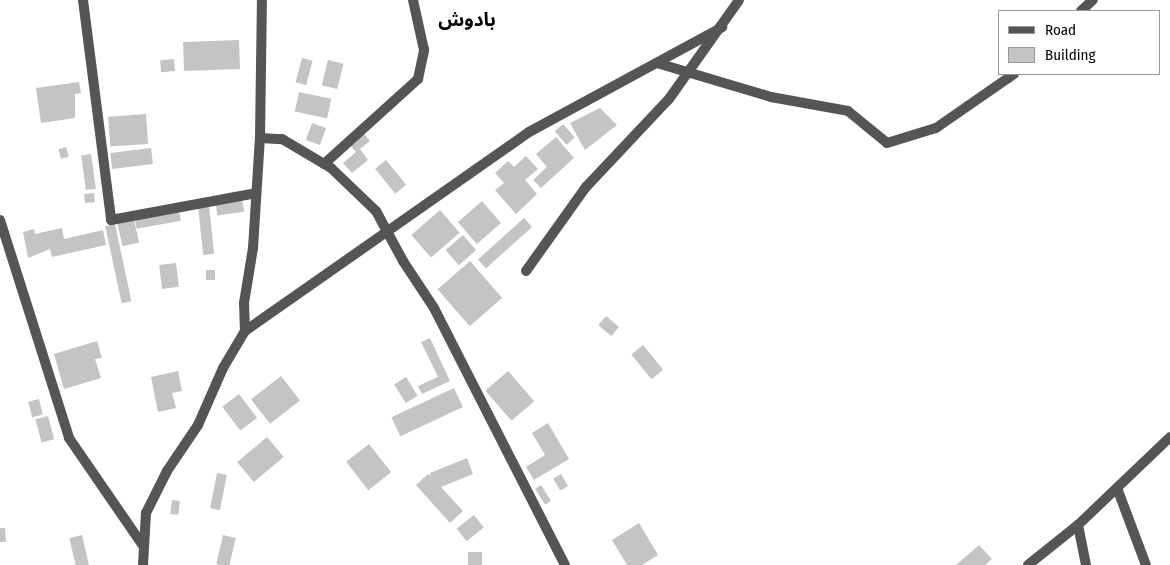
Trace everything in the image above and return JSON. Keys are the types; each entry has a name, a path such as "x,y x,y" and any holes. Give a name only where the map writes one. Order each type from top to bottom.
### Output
{"street":[{"path":"83,0 111,220 256,193"},
{"path":"245,332 244,303 253,248 260,138 262,0"},
{"path":"324,164 418,79 424,50 413,0"},
{"path":"526,271 586,187 669,99 722,27 738,0"},
{"path":"1082,10 1093,0"},
{"path":"143,565 146,513 167,471 198,425 223,368 245,332 529,132 722,27"},
{"path":"657,63 771,97 848,111 887,142 936,128 1013,75"},
{"path":"260,138 282,139 324,164 376,211 434,308 565,565"},
{"path":"0,220 70,438 144,548"},
{"path":"1028,565 1078,525 1170,437"},
{"path":"1117,488 1146,565"},
{"path":"1078,525 1086,565"}],"building":[{"path":"239,40 240,69 184,71 183,42"},
{"path":"302,58 313,61 306,85 296,82"},
{"path":"174,59 175,71 161,72 160,60"},
{"path":"328,60 344,64 337,89 322,85"},
{"path":"79,82 81,93 75,94 75,118 41,123 36,88"},
{"path":"299,92 331,99 327,118 295,112"},
{"path":"600,108 617,125 585,150 570,123"},
{"path":"146,114 148,144 110,147 108,117"},
{"path":"312,123 326,128 320,145 306,140"},
{"path":"563,124 575,138 567,145 555,131"},
{"path":"364,134 370,141 360,149 368,160 352,173 343,163 356,152 350,145"},
{"path":"556,137 574,158 541,188 533,180 547,167 536,154"},
{"path":"66,147 69,157 61,159 58,149"},
{"path":"151,148 153,164 112,169 110,153"},
{"path":"91,154 96,189 86,190 81,155"},
{"path":"526,156 538,169 525,180 537,194 516,214 495,190 504,183 495,173 508,161 514,167"},
{"path":"386,160 406,185 395,194 375,169"},
{"path":"94,193 95,202 85,203 84,194"},
{"path":"242,197 244,212 217,216 215,201"},
{"path":"482,201 501,223 477,244 458,222"},
{"path":"209,205 214,254 203,255 198,206"},
{"path":"179,210 181,221 137,229 135,218"},
{"path":"440,210 460,233 431,258 411,235"},
{"path":"524,218 532,227 486,268 478,259"},
{"path":"134,220 139,242 123,246 117,224"},
{"path":"115,224 131,301 122,303 105,226"},
{"path":"62,228 64,239 103,230 106,245 52,257 50,249 28,258 23,232 34,229 35,234"},
{"path":"463,235 476,250 459,265 446,250"},
{"path":"470,261 502,298 470,326 438,289"},
{"path":"176,263 179,287 162,289 159,265"},
{"path":"206,270 215,270 215,280 206,280"},
{"path":"606,316 619,327 611,336 598,325"},
{"path":"430,338 450,381 422,394 418,386 438,377 421,342"},
{"path":"97,341 102,358 95,359 101,378 64,389 54,354"},
{"path":"643,345 663,370 651,379 631,354"},
{"path":"178,371 182,391 172,393 176,408 158,412 151,377"},
{"path":"508,371 534,401 512,421 485,391"},
{"path":"281,376 300,400 270,424 251,399"},
{"path":"406,377 418,396 406,403 394,384"},
{"path":"454,388 463,407 400,436 391,417"},
{"path":"239,394 257,418 240,431 222,407"},
{"path":"39,399 43,415 32,417 28,402"},
{"path":"48,416 54,439 42,443 35,419"},
{"path":"548,423 569,459 534,480 526,467 545,455 532,433"},
{"path":"267,437 284,457 254,482 237,462"},
{"path":"369,444 391,472 368,490 346,462"},
{"path":"467,458 473,474 441,487 463,511 450,523 416,485 428,474 431,476 430,473"},
{"path":"217,473 227,475 220,510 210,508"},
{"path":"561,474 568,486 560,491 553,478"},
{"path":"541,485 551,501 545,505 535,489"},
{"path":"172,500 180,501 178,515 170,514"},
{"path":"474,515 484,528 467,541 457,529"},
{"path":"639,523 658,555 642,565 627,565 612,540"},
{"path":"0,528 5,528 6,542 0,542"},
{"path":"82,535 89,565 76,565 69,538"},
{"path":"223,535 236,538 229,565 216,564"},
{"path":"979,545 992,559 985,565 956,565"},
{"path":"468,552 482,552 482,565 468,565"}],"district":[{"name":"بادوش","path":"467,20"}]}
